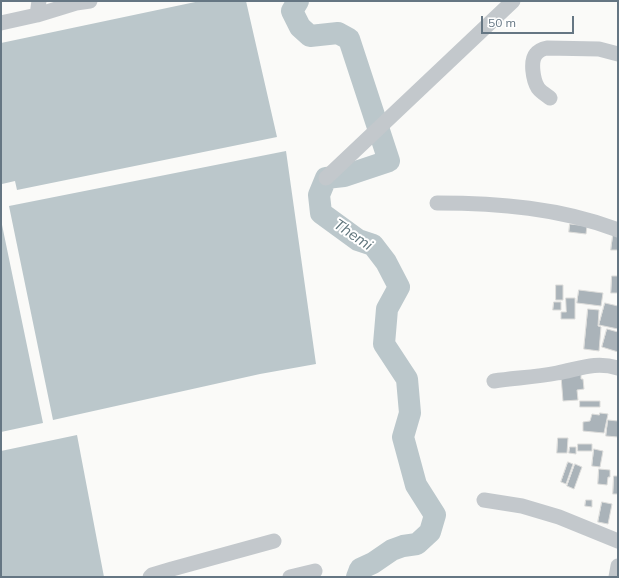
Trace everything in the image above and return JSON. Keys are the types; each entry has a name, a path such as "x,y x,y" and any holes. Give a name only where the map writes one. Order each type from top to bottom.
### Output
{"street":[{"path":"1,23 38,8 90,1"},
{"path":"326,178 513,1"},
{"path":"550,98 538,88 534,79 534,55 540,50 546,48 599,49 618,54"},
{"path":"437,203 494,205 563,213 618,230"},
{"path":"494,381 557,373 586,366 602,365 618,368"},
{"path":"484,500 522,506 559,517 618,541"},
{"path":"150,577 172,569 274,541"},
{"path":"616,577 618,566"},
{"path":"290,577 314,571"}],"shaded area":[{"path":"200,1 246,1 277,137 17,190 15,181 2,184 1,43"},
{"path":"286,151 316,364 260,374 53,420 9,206"},
{"path":"1,220 43,423 1,432"},
{"path":"77,435 104,577 1,577 1,451"}],"building":[{"path":"570,224 587,226 586,234 569,232"},
{"path":"613,235 618,236 618,250 611,250"},
{"path":"612,276 618,276 618,293 611,293"},
{"path":"556,285 563,285 563,300 556,300"},
{"path":"579,290 603,293 601,306 577,303"},
{"path":"566,298 575,298 575,319 561,319 561,312 566,312"},
{"path":"554,302 561,302 561,310 553,310"},
{"path":"605,303 618,306 618,329 599,325"},
{"path":"588,309 599,310 598,326 601,327 599,351 584,349"},
{"path":"607,329 618,332 618,352 602,347"},
{"path":"581,374 584,389 577,390 578,400 563,401 561,376"},
{"path":"580,401 600,401 600,407 580,407"},
{"path":"600,413 608,414 604,433 583,431 583,422 590,421 592,414 599,415"},
{"path":"608,420 618,421 618,437 606,436"},
{"path":"558,438 568,438 567,453 557,453"},
{"path":"578,444 592,444 592,451 578,451"},
{"path":"570,447 576,447 576,454 569,453"},
{"path":"594,449 603,451 600,467 592,466"},
{"path":"568,462 573,464 566,484 561,482"},
{"path":"575,464 582,467 574,489 567,486"},
{"path":"599,469 610,470 610,477 608,477 607,485 598,484"},
{"path":"614,476 618,476 618,494 613,494"},
{"path":"586,500 592,500 592,507 585,506"},
{"path":"602,502 612,504 608,524 598,522"}],"waterway":[{"name":"Themi","path":"298,1 292,11 300,27 310,36 338,33 349,39 389,161 344,176 326,178 319,195 321,213 358,240 373,245 386,262 399,287 387,309 384,344 407,379 410,413 403,437 416,485 435,515 430,532 417,544 403,546 392,550 373,563 360,569 357,577"}]}
